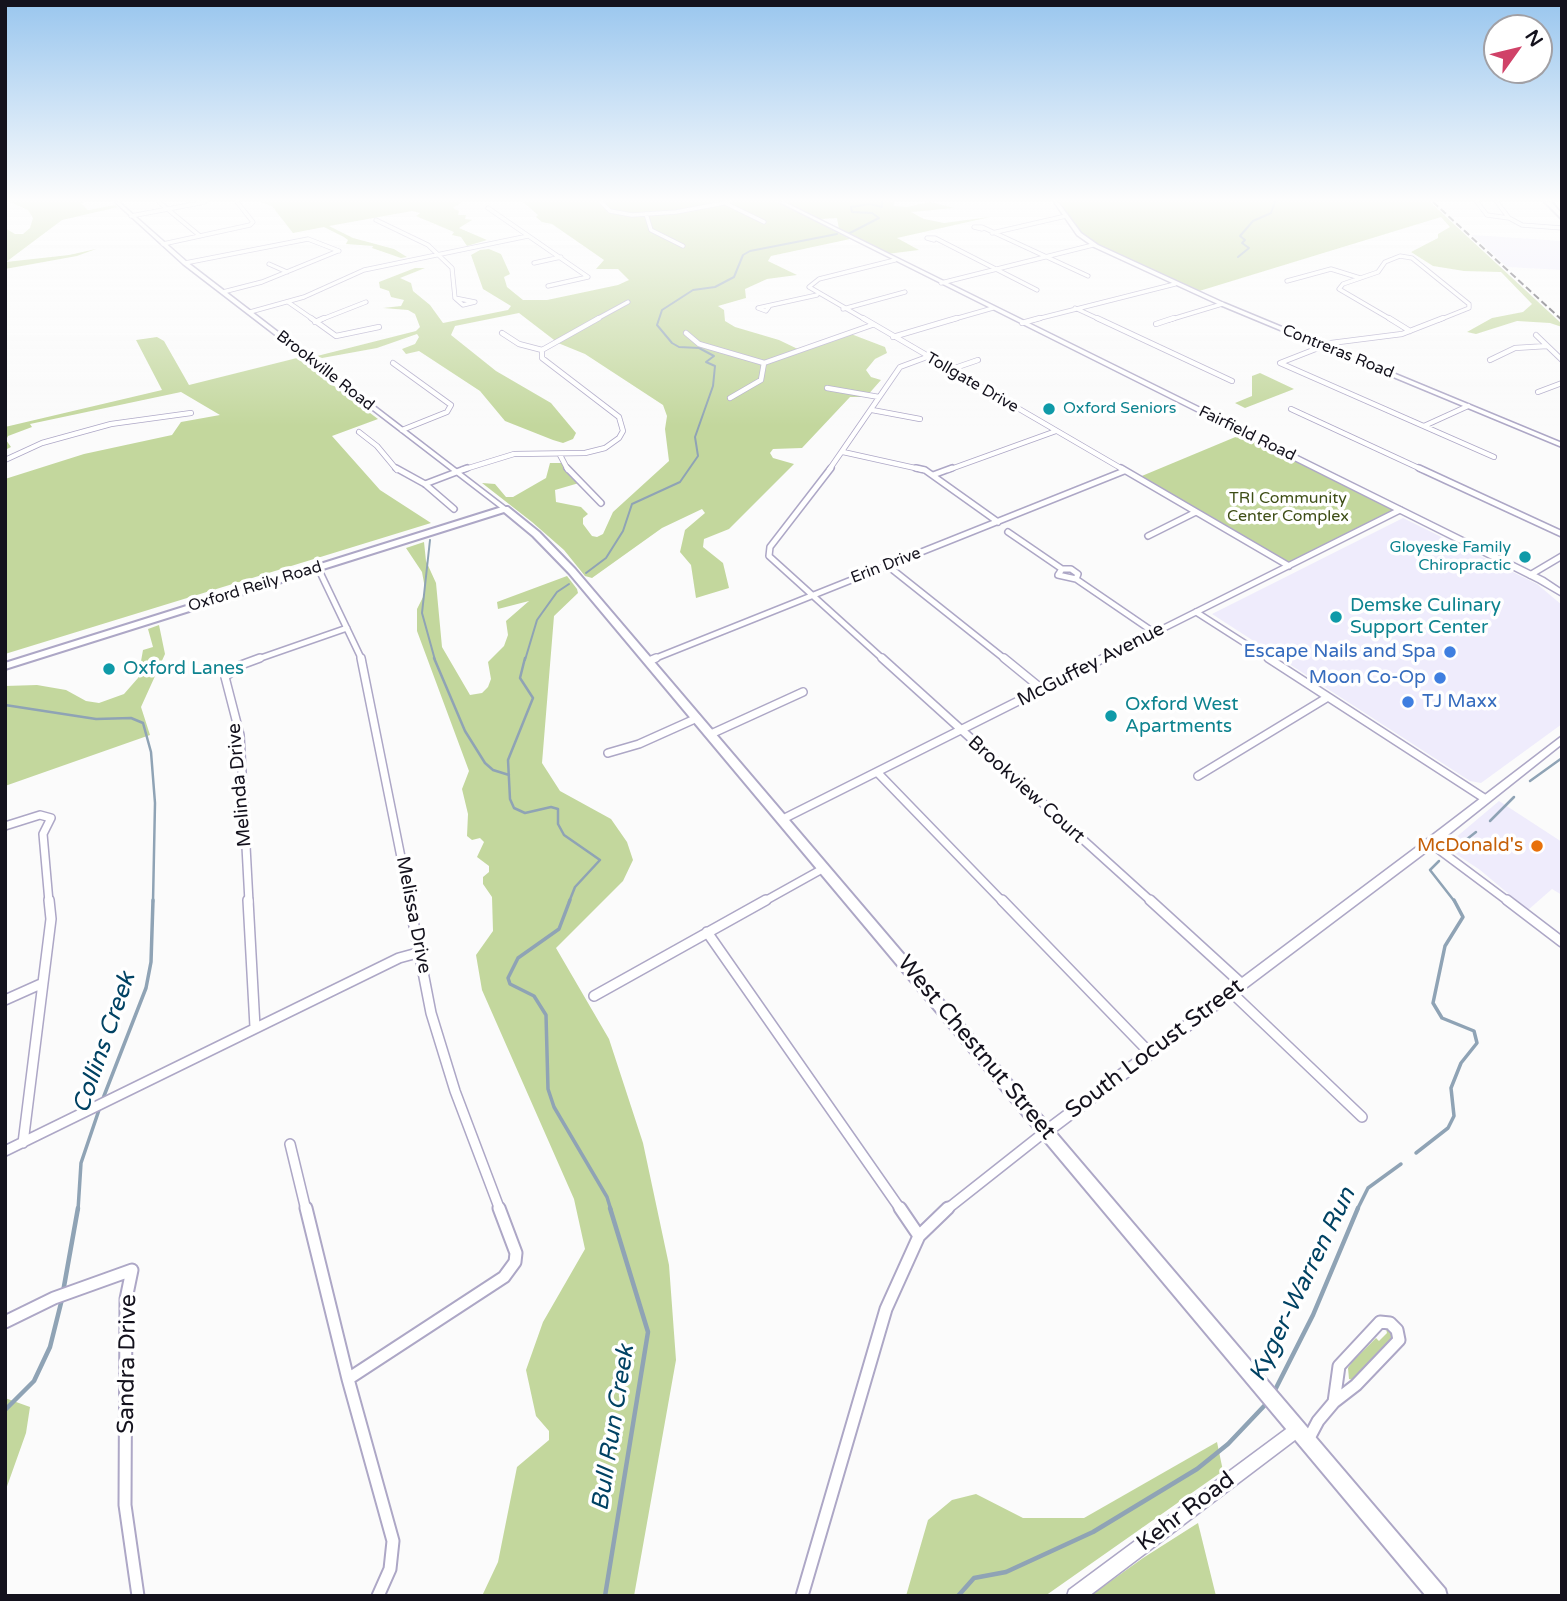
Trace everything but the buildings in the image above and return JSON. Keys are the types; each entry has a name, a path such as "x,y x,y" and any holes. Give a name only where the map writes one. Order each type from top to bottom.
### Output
{"main road":[{"name":"Oxford Reily Road","path":"5,666 505,509"},
{"name":"West Chestnut Street","path":"505,509 559,556 1438,1596"}],"street":[{"name":"Brookville Road","path":"203,277 505,509"},
{"path":"223,292 272,277"},
{"path":"250,312 288,302 348,277"},
{"path":"455,277 455,298 463,305 475,302 455,298"},
{"path":"548,286 587,277"},
{"path":"817,295 809,287 813,281 830,277"},
{"name":"Fairfield Road","path":"928,277 1530,575 1562,594"},
{"path":"941,283 965,277"},
{"path":"1011,277 1038,290"},
{"name":"Contreras Road","path":"1160,277 1560,442"},
{"path":"1287,281 1303,277"},
{"path":"1356,277 1360,278"},
{"path":"1364,277 1343,284 1339,289 1410,331"},
{"path":"1434,277 1469,304 1465,310 1410,331 1322,346 1280,362 1493,457"},
{"path":"1022,323 1175,284"},
{"path":"843,309 905,292"},
{"path":"769,307 817,295"},
{"name":"Tollgate Drive","path":"817,295 1289,566"},
{"path":"288,302 336,337 379,327"},
{"path":"315,322 366,302"},
{"path":"502,333 519,344 542,349 628,302"},
{"path":"1156,324 1222,304"},
{"path":"893,337 993,308"},
{"path":"1075,308 1232,381"},
{"path":"686,332 699,344 764,363 872,325"},
{"path":"1536,335 1562,360"},
{"path":"1490,360 1515,348 1547,346"},
{"path":"425,484 514,454 584,453 611,445 623,431 624,424 610,409 542,358 542,349"},
{"path":"927,357 900,367 843,452 919,467 998,522"},
{"path":"949,370 978,360"},
{"path":"393,363 451,405 447,412 401,430"},
{"path":"730,398 761,380 764,363"},
{"path":"1538,392 1562,383"},
{"path":"827,387 879,397"},
{"path":"1423,426 1468,406"},
{"path":"1291,409 1562,534"},
{"path":"872,410 920,419"},
{"path":"5,460 43,443 111,424 191,413"},
{"path":"933,475 1056,431"},
{"path":"359,432 377,446 399,472 425,484 454,509"},
{"name":"Brookview Court","path":"843,452 768,552 773,562 1242,984"},
{"path":"560,455 567,469 601,503"},
{"name":"Erin Drive","path":"649,661 1124,471"},
{"name":"McGuffey Avenue","path":"783,819 1400,510"},
{"path":"1148,536 1196,512"},
{"path":"1008,532 1062,569 1077,572 1076,579"},
{"path":"1530,575 1562,556"},
{"path":"888,566 1042,689"},
{"name":"Melissa Drive","path":"318,568 364,664 433,1023 455,1091 513,1244 515,1262 504,1277 348,1379"},
{"path":"1062,569 1058,573 1060,577 1076,579 1154,633"},
{"path":"1196,612 1484,798"},
{"name":"Melinda Drive","path":"255,1027 240,735 225,677 241,664 347,628"},
{"path":"711,734 803,692"},
{"path":"1198,776 1328,697"},
{"path":"608,753 639,744 697,718"},
{"name":"South Locust Street","path":"802,1596 886,1309 919,1236 950,1206 1047,1131 1430,843 1562,739"},
{"path":"877,772 1150,1053"},
{"path":"5,826 40,815 51,818 43,834 51,919 23,1143"},
{"path":"1430,843 1562,942"},
{"path":"594,996 824,868"},
{"path":"707,932 919,1236"},
{"path":"5,1151 399,958 421,952"},
{"path":"5,1000 43,984"},
{"path":"1231,992 1362,1117"},
{"path":"290,1144 348,1379 393,1541 390,1569 378,1596"},
{"name":"Sandra Drive","path":"5,1322 54,1298 132,1270 126,1299 125,1505 138,1596"},
{"path":"1303,1435 1334,1402 1387,1356 1399,1340 1397,1330 1390,1323 1380,1322 1339,1366 1334,1402"},
{"name":"Kehr Road","path":"1075,1596 1303,1435"}],"shaded area":[{"path":"1403,518 1537,584 1562,605 1562,724 1481,783 1470,781 1212,614"},
{"path":"1499,801 1562,842 1562,895 1552,889 1528,910 1480,870 1447,848 1448,844"}],"green space":[{"path":"393,277 403,277 400,278 411,283 413,291 430,305 443,323 508,310 511,306 483,289 479,277 505,277 507,287 523,300 547,300 618,285 629,280 626,277 784,277 767,279 745,289 746,298 718,306 724,310 725,321 802,351 851,334 885,347 887,353 875,359 866,370 871,377 881,380 866,397 850,397 802,448 773,449 770,453 773,458 794,464 729,529 704,539 703,547 723,563 729,588 696,598 691,565 680,552 685,530 705,513 702,509 662,528 592,578 585,576 564,550 532,522 482,483 495,484 506,497 513,497 546,478 550,463 567,463 581,478 579,483 555,490 556,502 581,507 588,514 583,518 583,524 592,536 597,537 603,534 613,512 669,461 665,429 667,416 663,405 585,354 558,343 519,313 455,326 451,335 496,371 551,403 576,433 573,439 563,443 505,421 480,391 419,351 406,354 402,349 415,344 419,337 417,334 377,348 322,358 317,356 416,331 420,327 415,314 408,310 383,308 401,306 404,300 391,297 389,291 380,288 379,282"},
{"path":"1163,277 1246,277 1196,292"},
{"path":"1506,277 1511,277 1562,324 1562,327 1550,323 1517,321 1476,334 1467,332 1492,318 1523,312 1532,304"},
{"path":"157,337 164,341 189,385 297,358 378,419 332,436 380,490 431,523 5,654 5,479 84,454 172,435 181,422 220,415 181,392 30,424 32,427 8,436 6,440 11,447 5,450 5,427 162,390 136,340"},
{"path":"1260,373 1294,389 1245,408 1235,403 1252,396 1252,376"},
{"name":"TRI Community Center Complex","path":"1245,433 1400,510 1289,566 1137,478"},
{"path":"424,542 426,561 436,583 442,647 470,695 482,693 488,687 491,679 488,662 504,646 508,635 506,621 529,601 498,609 497,602 567,576 577,589 578,593 554,616 542,763 560,791 611,819 627,842 633,860 623,881 556,948 609,1039 643,1143 669,1265 676,1360 634,1596 482,1596 498,1562 517,1467 549,1440 549,1431 536,1416 526,1370 543,1322 585,1249 574,1199 482,990 476,955 493,931 492,897 483,884 483,877 489,872 489,866 477,857 484,842 480,838 472,840 467,836 468,814 462,789 469,771 417,631 417,609 424,595 424,583 422,572 406,548"},
{"path":"159,625 165,654 141,707 150,735 5,786 5,686 37,685 66,690 86,701 99,703 124,694 138,678 143,650 153,647 148,629"},
{"path":"1391,1328 1393,1338 1353,1380 1349,1379 1348,1368 1352,1362 1376,1338 1379,1341 1387,1333 1386,1329"},
{"path":"5,1398 30,1407 26,1433 5,1492"},
{"path":"1217,1442 1223,1471 1045,1596 906,1596 928,1520 952,1500 976,1494 1023,1518 1084,1518"},
{"path":"1198,1523 1216,1596 1090,1596 1143,1558"}],"waterway":[{"name":"Bull Run Creek","path":"586,573 606,558 623,531 632,504 680,482 698,456 695,437 713,386 715,366 706,362 714,356 699,348 679,347 672,343 657,325 662,310 693,290 715,287 734,277"},
{"name":"Bull Run Creek","path":"430,540 422,613 435,660"},
{"name":"Bull Run Creek","path":"525,660 537,620 557,592 569,584"},
{"name":"Bull Run Creek","path":"434,658 465,731 485,763 493,770 509,775"},
{"name":"Bull Run Creek","path":"509,775 508,760 533,698 520,678 525,658"},
{"name":"Collins Creek","path":"5,705 96,719 131,718 143,723 151,752 155,803 153,902"},
{"name":"Kyger-Warren Run","path":"1530,781 1562,758"},
{"name":"Bull Run Creek","path":"509,775 510,799 514,808 525,813 551,807 558,809 558,824 564,835 600,860 575,887 569,902"},
{"name":"Kyger-Warren Run","path":"1490,821 1514,797"},
{"name":"Kyger-Warren Run","path":"1453,850 1476,832"},
{"name":"Kyger-Warren Run","path":"1439,861 1430,870 1455,902"},
{"name":"Collins Creek","path":"102,1101 146,988 151,962 153,900"},
{"name":"Bull Run Creek","path":"570,900 559,929 518,958 508,978 510,984 534,996 546,1015 548,1089 554,1107 607,1197 611,1210"},
{"name":"Kyger-Warren Run","path":"1416,1153 1448,1128 1454,1116 1451,1088 1461,1063 1477,1043 1474,1031 1442,1018 1433,1003 1445,946 1463,917 1454,900"},
{"name":"Collins Creek","path":"78,1210 81,1163 100,1107"},
{"name":"Kyger-Warren Run","path":"1358,1208 1368,1188 1401,1164"},
{"name":"Collins Creek","path":"63,1292 78,1208"},
{"name":"Bull Run Creek","path":"605,1596 648,1332 610,1208"},
{"name":"Kyger-Warren Run","path":"1274,1392 1313,1315 1358,1208"},
{"name":"Collins Creek","path":"5,1410 34,1381 50,1347 62,1299"},
{"name":"Kyger-Warren Run","path":"958,1596 974,1578 1006,1572 1093,1532 1197,1469 1228,1444 1266,1404"}],"railway":[{"path":"1515,277 1562,320"}],"place":[{"name":"Oxford Seniors","path":"1049,409"},
{"name":"Gloyeske Family Chiropractic","path":"1525,557"},
{"name":"Demske Culinary Support Center","path":"1336,617"},
{"name":"Escape Nails and Spa","path":"1450,652"},
{"name":"Oxford Lanes","path":"109,669"},
{"name":"Moon Co-Op","path":"1440,678"},
{"name":"TJ Maxx","path":"1408,702"},
{"name":"Oxford West Apartments","path":"1111,716"},
{"name":"McDonald's","path":"1537,846"}]}
